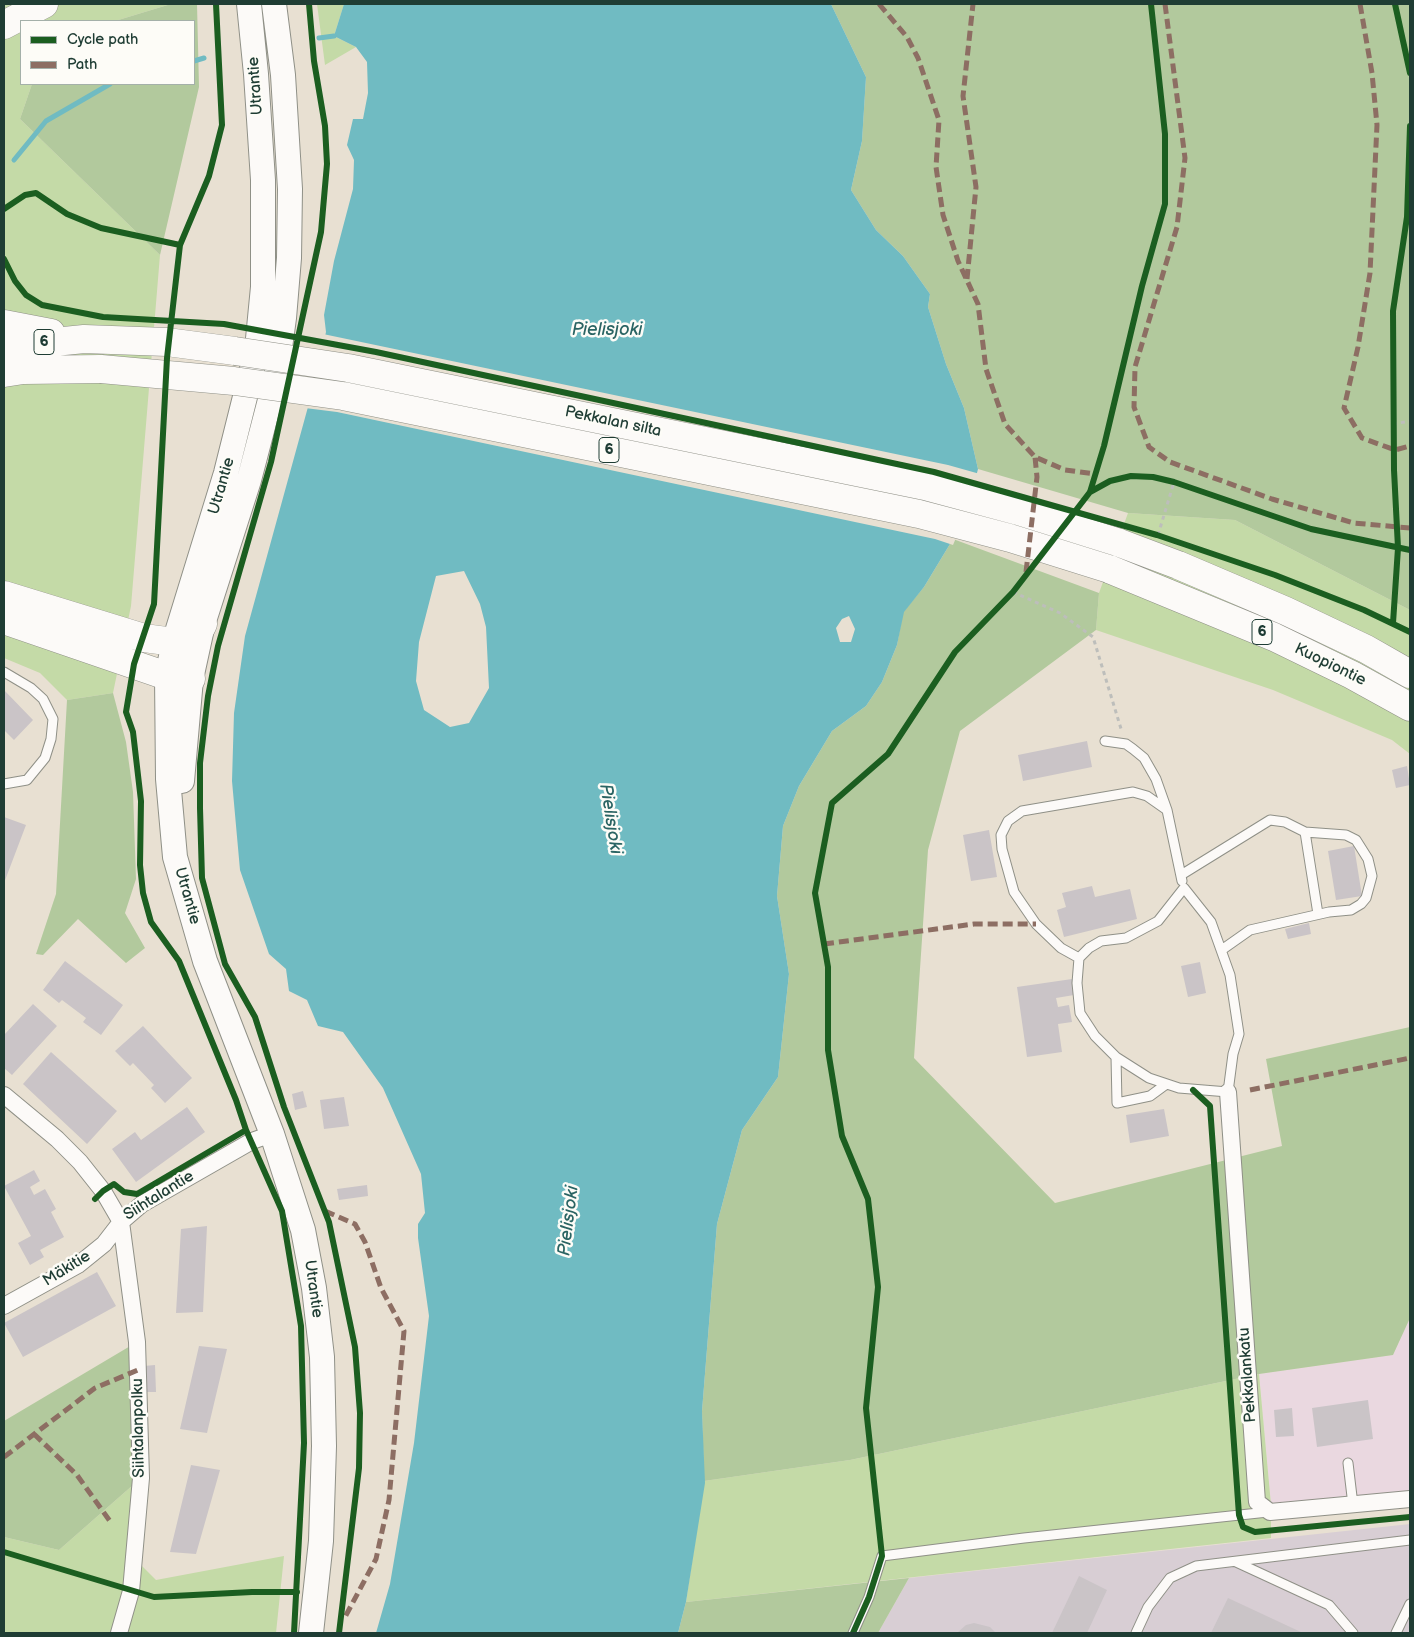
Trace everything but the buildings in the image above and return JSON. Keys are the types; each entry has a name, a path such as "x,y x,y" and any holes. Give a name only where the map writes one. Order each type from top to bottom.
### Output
{"highway":[{"path":"4,25 44,4"},
{"path":"4,324 93,339"},
{"name":"6","path":"4,347 93,339"},
{"name":"Pekkalan silta","path":"93,339 167,342 348,368 925,486 1018,511 1117,542"},
{"name":"Pekkalan silta","path":"10,376 101,369 234,381 343,396 918,514 1010,538 1109,569"},
{"name":"Kuopiontie","path":"1117,542 1178,565 1286,611 1366,649 1410,674"},
{"name":"Kuopiontie","path":"1109,569 1274,637 1352,675 1410,707"},
{"path":"4,595 144,638 180,663"},
{"path":"4,620 180,663"},
{"path":"180,663 203,624"}],"main road":[{"name":"Utrantie","path":"249,4 256,74 262,180 263,287 257,350 180,663 168,779 175,857 205,961 272,1134 303,1230 314,1288 322,1358 324,1446 321,1531 311,1633"},
{"name":"Utrantie","path":"203,624 249,480 272,396 284,318 289,258 290,189 283,75 274,4"}],"street":[{"name":"Pekkalankatu","path":"1228,1092 1257,1502 1270,1512"},
{"name":"Siihtalantie","path":"4,1095 57,1139 80,1162 103,1191 121,1222 142,1204 252,1141 272,1134"},
{"name":"Mäkitie","path":"4,1306 78,1265 104,1244 121,1222"},
{"name":"Siihtalanpolku","path":"119,1633 132,1591 141,1478 137,1342 121,1222"},
{"path":"1270,1512 1410,1500"}],"lane":[{"path":"4,672 31,688 43,699 54,719 52,739 44,758 27,780 4,784"},
{"path":"1105,741 1126,744 1144,758 1156,779 1167,810 1184,888 1211,922 1222,949 1230,975 1239,1034 1233,1054 1228,1092 1192,1090 1149,1078 1116,1057 1095,1036 1080,1013 1077,983 1078,958 1089,948 1101,941 1126,938 1158,921 1184,888"},
{"path":"1078,958 1061,948 1036,924 1014,892 1002,849 1001,835 1008,822 1022,811 1133,792 1147,796 1167,810"},
{"path":"1181,875 1270,820 1285,822 1305,832 1346,835 1356,840 1368,859 1372,876 1366,898 1361,904 1351,910 1318,914 1250,930 1222,949"},
{"path":"1305,832 1318,914"},
{"path":"1116,1057 1117,1103 1150,1096 1165,1084"},
{"path":"1348,1463 1353,1505"},
{"path":"852,1633 869,1597 882,1556 1024,1538 1270,1512"},
{"path":"1136,1633 1148,1607 1170,1578 1196,1566 1410,1540"},
{"path":"1236,1562 1329,1605 1353,1633"},
{"path":"1396,1633 1410,1604"}],"path":[{"path":"1393,415 1393,433"},
{"path":"1393,424 1410,421"},
{"path":"1157,535 1170,482 1183,486"},
{"path":"1149,532 1166,538"},
{"path":"1007,598 1019,584"},
{"path":"1013,592 1060,613 1093,637 1126,744"}],"shaded area":[{"path":"1410,1318 1410,1492 1271,1505 1259,1374 1393,1355"},
{"path":"1410,1524 1410,1633 878,1633 909,1578"}],"green space":[{"path":"4,4 171,4 118,20 20,20 20,85 32,85 20,119 160,255 131,606 113,693 67,700 40,673 4,658"},
{"path":"171,4 197,4 199,87 160,255 20,119 32,85 195,85 195,20 118,20"},
{"path":"317,4 344,4 334,36 356,47 325,65"},
{"path":"831,4 1410,4 1410,610 1235,520 1128,513 978,469 964,408 946,364 928,307 930,294 903,256 876,230 851,190 862,141 866,77"},
{"path":"1128,513 1235,520 1410,610 1410,754 1392,740 1273,690 1096,630 1099,593"},
{"path":"953,539 1099,593 1096,630 960,731 928,850 914,1058 1055,1203 1282,1146 1266,1059 1410,1027 1410,1318 1393,1355 1259,1374 850,1460 704,1481 702,1411 717,1224 742,1130 778,1077 789,974 777,896 783,826 799,786 832,731 866,706 882,682 897,645 903,612 924,587"},
{"path":"113,693 126,742 133,792 136,879 125,913 145,948 126,963 78,919 43,955 36,954 56,894 67,700"},
{"path":"137,1342 141,1478 59,1550 4,1537 4,1421"},
{"path":"1259,1374 1271,1505 1271,1538 686,1602 704,1481 850,1460"},
{"path":"141,1478 135,1559 156,1580 284,1556 276,1633 4,1633 4,1537 59,1550"},
{"path":"909,1578 878,1633 678,1633 686,1602"}],"water":[{"name":"Pielisjoki","path":"344,4 831,4 866,77 862,141 851,190 876,230 903,256 930,294 928,307 946,364 964,408 978,469 971,496 953,539 924,587 904,612 897,645 882,682 866,706 832,731 799,786 783,826 777,896 789,974 778,1077 742,1130 717,1224 702,1411 705,1483 686,1602 678,1633 376,1633 390,1584 414,1443 429,1316 418,1238 418,1224 425,1213 421,1174 383,1088 343,1032 318,1026 307,1000 289,991 286,969 269,954 240,870 232,781 234,713 245,636 311,396 326,332 324,315 334,261 353,189 354,160 347,145 353,119 363,119 368,93 367,62 356,47 334,36","holes":["464,571 480,604 486,627 489,688 469,723 450,727 424,710 416,681 419,642 436,576","849,616 855,629 851,642 840,642 836,628 842,619"]}],"pier":[{"path":"323,334 948,465 980,474 974,496 948,504 314,372"},
{"path":"313,377 342,381 966,514 953,545 935,539 337,412 305,408"}],"waterway":[{"path":"319,38 334,36"},
{"path":"195,61 204,58"},
{"path":"14,160 46,121 108,85"}],"marked path":[{"path":"879,4 907,37 918,58 939,120 936,167 943,215 958,261 978,304 986,369 1005,424 1035,457 1065,470 1095,474"},
{"path":"967,279 976,187 963,96 973,4"},
{"path":"1165,4 1185,158 1177,227 1135,367 1134,407 1149,447 1170,462 1272,499 1354,523 1410,528"},
{"path":"1360,4 1372,73 1377,125 1370,273 1358,347 1344,408 1362,438 1395,450 1410,446"},
{"path":"1026,572 1037,477 1035,457"},
{"path":"824,944 974,924 1036,924"},
{"path":"1250,1090 1410,1058"},
{"path":"325,1211 355,1224 365,1242 381,1288 404,1331 389,1500 376,1559 344,1619"},
{"path":"4,1457 95,1388 138,1370"},
{"path":"34,1434 77,1475 112,1524"}],"cycle path":[{"path":"216,4 222,125 209,176 180,245 167,358 154,604 134,664 126,712 133,732 141,801 140,865 143,893 151,922 179,961 236,1100 246,1130 282,1211 301,1326 304,1443 294,1633"},
{"path":"309,4 314,61 325,126 327,164 321,232 271,462 218,646 208,696 200,763 200,808 202,878 225,964 255,1017 284,1107 329,1222 355,1347 360,1413 359,1468 339,1633"},
{"path":"853,1633 869,1597 882,1556 866,1408 878,1287 868,1199 842,1136 828,1050 828,967 815,893 832,803 888,754 955,652 1013,592 1090,492 1104,446 1142,286 1165,204 1165,134 1151,4"},
{"path":"1395,4 1410,73"},
{"path":"1393,623 1398,548 1394,470 1393,311 1407,217 1410,126"},
{"path":"4,209 25,195 36,193 67,214 101,228 180,245"},
{"path":"4,259 15,281 26,295 42,305 103,317 224,324 376,352 934,472 1157,535 1275,575 1364,610 1410,632"},
{"path":"1090,492 1110,481 1131,476 1153,477 1174,482 1311,529 1410,550"},
{"path":"1193,1090 1210,1106 1239,1515 1243,1527 1255,1532 1410,1517"},
{"path":"95,1199 114,1184 124,1192 137,1194 246,1130"},
{"path":"4,1552 154,1597 252,1592 297,1592"}]}
